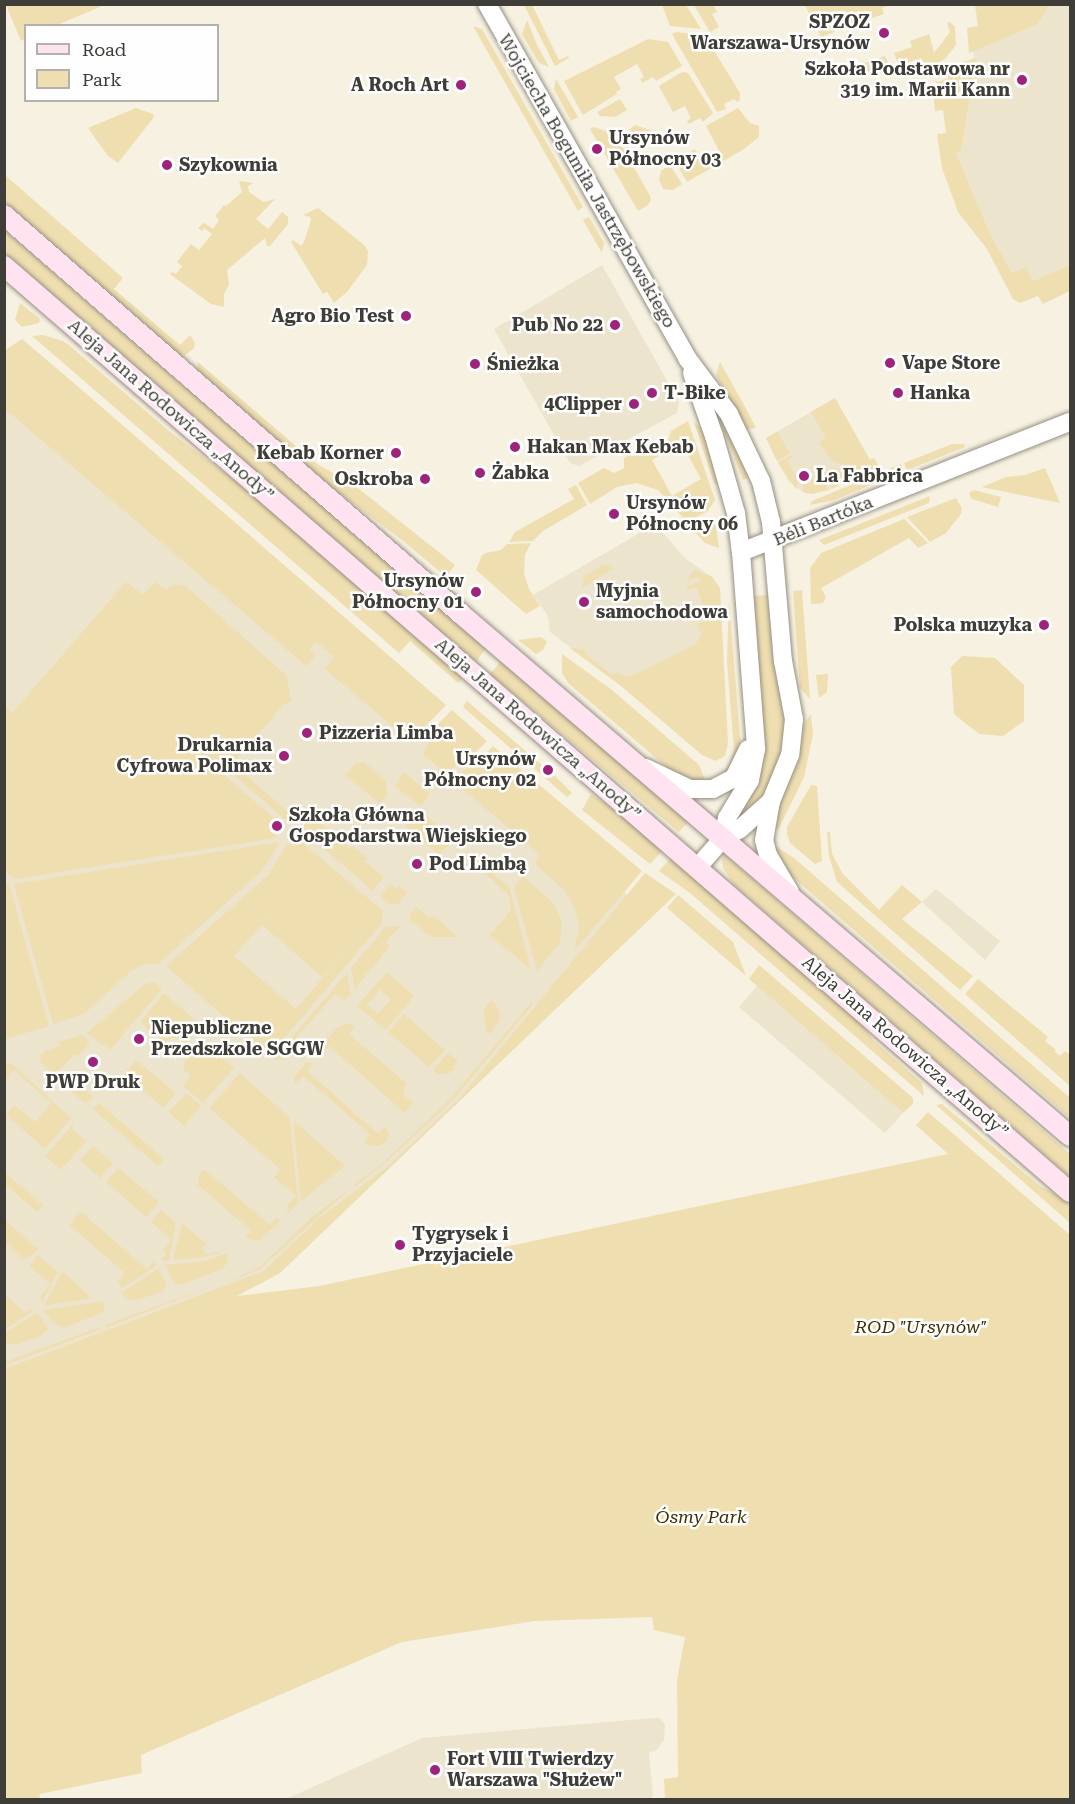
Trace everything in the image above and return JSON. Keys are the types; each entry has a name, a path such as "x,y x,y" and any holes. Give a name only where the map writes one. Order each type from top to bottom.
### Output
{"main road":[{"name":"Aleja Jana Rodowicza „Anody”","path":"4,214 182,372 797,904 1071,1136"},
{"name":"Aleja Jana Rodowicza „Anody”","path":"4,266 1071,1192"}],"street":[{"name":"Wojciecha Bogumiła Jastrzębowskiego","path":"487,4 687,358 723,405 746,446 766,497 773,541 783,661 794,727 788,763 771,801 765,835 768,855 797,904"},
{"name":"Wojciecha Bogumiła Jastrzębowskiego","path":"687,358 727,478 741,552 755,731 756,756 752,772 744,791 727,819 722,839"},
{"name":"Béli Bartóka","path":"741,552 1071,422"},
{"path":"631,760 690,789 713,789 729,782 738,772 755,731"},
{"path":"697,868 722,839 740,829 771,801"}],"shaded area":[{"path":"1050,5 1070,5 1070,265 1033,281 1012,274 992,238 956,153 961,151 976,64 973,51 1038,24"},
{"path":"602,265 679,402 677,413 579,466 570,463 494,329"},
{"name":"Szkoła Główna Gospodarstwa Wiejskiego","path":"5,349 652,916 280,1273 5,1383"},
{"path":"835,398 870,460 874,458 878,465 876,469 829,490 811,494 803,492 788,481 766,438"},
{"path":"655,524 686,559 712,577 720,588 722,634 621,686 550,632 548,616 533,595"},
{"path":"936,889 1000,941 985,960 922,902"},
{"path":"757,986 903,1113 885,1133 739,1007"},
{"path":"660,1718 665,1725 664,1740 656,1751 649,1752 653,1796 650,1799 286,1799 422,1738"}],"green space":[{"path":"975,4 1050,5 1038,24 969,53 967,28 978,26"},
{"path":"6,5 100,5 100,7 59,24 24,24 24,40 21,41"},
{"path":"524,5 532,5 559,60 568,56 569,58 555,66"},
{"path":"662,5 686,5 701,29 670,26"},
{"path":"694,5 713,5 717,12 712,14 719,27 710,32"},
{"path":"805,5 891,5 882,8 884,14 872,18 870,12 857,16 858,23 821,37"},
{"path":"527,20 549,67 539,63 522,34"},
{"path":"950,22 955,27 956,45 945,59 926,69 921,58 899,66 894,53 912,47 910,41 929,34 934,53 950,32 947,23"},
{"path":"473,26 482,29 583,207 578,211"},
{"path":"677,32 705,36 740,93 740,100 737,102 734,99 724,104 726,109 717,112 672,34"},
{"path":"648,39 668,42 682,66 656,81 653,77 642,83 640,79 644,77 637,64 614,77 621,89 616,92 617,94 583,115 564,81"},
{"path":"885,56 891,68 865,73 862,64"},
{"path":"975,58 976,64 961,151 956,153 992,238 1012,273 1026,267 1033,281 1070,265 1070,291 1043,304 1038,296 1020,303 1013,299 987,249 958,212 942,168 937,134 946,133 943,110 935,111 933,92 938,88 935,79 938,82 948,78 947,74 961,63"},
{"path":"682,72 688,73 713,113 703,122 700,118 689,124 687,121 691,118 685,106 673,112 659,86"},
{"path":"556,79 578,117 571,121 554,89"},
{"path":"620,99 627,110 615,117 600,116 597,112"},
{"path":"136,108 153,114 154,117 118,163 108,156 88,128"},
{"path":"738,108 750,123 759,126 759,137 744,149 687,182 675,161 695,149 704,163 721,154 706,126"},
{"path":"635,125 656,132 661,138 640,150 630,129"},
{"path":"594,127 616,135 650,196 651,200 648,205 638,211 590,129"},
{"path":"670,165 682,184 673,190 663,189 659,180 661,171"},
{"path":"5,175 123,278 114,289 180,345 190,335 195,343 194,348 184,356 176,353 5,204"},
{"path":"239,181 254,183 248,186 249,192 263,202 275,199 256,219 268,229 282,212 288,217 288,224 270,246 267,246 265,238 227,270 229,284 224,294 224,307 211,304 170,274 172,272 176,274 182,266 177,262 191,244 199,250 212,234 204,228 202,231 198,228 204,223 213,229 219,220 215,216 224,205 226,206 242,192"},
{"path":"318,208 364,245 368,251 367,265 347,292 334,303 327,292 323,294 291,242 293,240 301,246 311,220 310,217 303,215"},
{"path":"589,217 604,243 602,253 583,220"},
{"path":"5,231 486,648 476,662 5,253"},
{"path":"20,303 40,319 39,323 22,327 15,320"},
{"path":"43,335 63,341 70,346 169,431 245,488 464,677 458,683 410,641 399,653 32,336"},
{"path":"22,339 446,705 430,722 406,738 325,669 334,657 316,642 309,649 316,655 306,666 5,409 5,350"},
{"path":"198,362 317,464 354,485 455,565 446,577 402,540 335,490 201,375 197,368"},
{"path":"720,362 756,428 744,427 716,375"},
{"path":"835,398 870,460 874,458 878,465 862,476 830,459 819,442 826,438 811,412"},
{"path":"719,418 723,418 750,477 743,480"},
{"path":"688,421 715,500 708,511 687,522 658,490 636,483 617,487 590,504 578,483 604,468 614,473 624,468 624,458 648,444 660,451 660,455 652,460 672,496 701,479 682,444 671,447 668,440 671,431"},
{"path":"694,422 702,429 722,487 714,483"},
{"path":"777,432 790,453 777,461 766,438"},
{"path":"952,444 964,444 965,447 907,470 904,463"},
{"path":"791,455 792,457 787,461 799,482 796,489 778,463"},
{"path":"901,464 904,471 834,500 810,505 812,501"},
{"path":"834,467 858,478 832,488 825,472"},
{"path":"1045,468 1060,503 982,487 1006,477 1025,475"},
{"path":"821,473 829,490 811,494 803,492 804,483"},
{"path":"576,485 587,505 543,531 533,541 509,542 515,532 574,499 568,489"},
{"path":"974,490 1001,497 998,507 972,499 969,493"},
{"path":"930,496 929,503 824,545 819,540"},
{"path":"956,498 962,508 961,514 946,533 930,542 907,517"},
{"path":"904,519 928,543 918,548 909,538 821,588 826,597 823,603 811,604 810,568 821,553"},
{"path":"715,521 719,548 705,543 695,532"},
{"path":"531,543 525,555 524,573 529,589 540,606 526,614 476,570 482,555 486,553 501,550 507,544"},
{"path":"603,565 609,565 613,569 582,588 584,577"},
{"path":"694,570 712,577 720,588 728,744 725,756 715,761 702,755 621,686 570,648 585,650 585,654 612,675 617,673 630,677 695,645 703,632 698,630 697,624 707,621 697,587 687,590 687,586 701,581 700,577 687,580"},
{"path":"126,582 143,595 155,582 166,590 174,584 186,586 287,676 291,701 283,705 224,775 281,824 276,829 276,838 14,879 5,871 5,707 12,713"},
{"path":"802,590 810,699 800,688 793,591"},
{"path":"769,595 785,704 786,728 783,749 764,794 744,819 739,814 754,791 761,771 764,746 752,596"},
{"path":"729,600 741,750 738,765 719,778 730,764 734,751 727,661"},
{"path":"541,637 547,642 543,650 536,654 518,640"},
{"path":"562,654 612,690 699,765 707,785 676,775 568,683 562,673"},
{"path":"962,656 995,658 1024,685 1024,721 1003,736 979,734 954,714 951,667"},
{"path":"501,661 688,822 679,832 490,674"},
{"path":"828,674 827,692 819,698 816,675"},
{"path":"467,701 542,765 541,767 551,777 554,775 572,793 567,797 463,707"},
{"path":"452,710 487,741 472,756 445,773 423,754 436,726"},
{"path":"811,714 813,734 804,777 779,828 773,831 777,809 798,761 803,726"},
{"path":"493,746 642,871 574,951 579,928 575,908 564,890 535,864 540,855 451,779 479,760"},
{"path":"364,762 386,781 387,795 380,804 345,775 356,763"},
{"path":"237,768 291,814 286,820 235,776 234,771"},
{"path":"404,772 430,794 422,805 418,805 395,786"},
{"path":"811,785 817,786 822,861 815,864 790,843 787,834 787,827"},
{"path":"591,794 627,818 663,850 650,864 582,810"},
{"path":"313,813 320,819 318,821 350,848 352,846 367,858 365,861 384,877 373,891 305,832 304,823"},
{"path":"423,813 449,835 450,843 439,855 405,826 415,814"},
{"path":"827,832 830,832 832,854 843,874 879,910 902,885 922,902 902,919 973,976 960,990 837,882 829,856"},
{"path":"298,839 383,911 382,923 269,1056 166,966 268,875 286,846","holes":["297,884 262,925 322,977 358,937 296,1009 234,956"]},
{"path":"280,842 262,871 158,964 146,964 132,970 84,1014 53,1024 14,884"},
{"path":"774,845 794,858 1070,1098 1070,1118 787,872"},
{"path":"468,852 509,887 531,970 490,935 511,910 509,895 462,853"},
{"path":"725,855 1070,1154 1070,1177 734,885 723,868 722,859"},
{"path":"672,857 858,1019 874,1041 922,1083 924,1096 690,893 659,871"},
{"path":"645,873 676,894 280,1273 237,1296 319,1286 948,1154 916,1125 928,1112 1070,1235 1070,1799 665,1799 664,1779 678,1777 677,1680 685,1637 654,1630 652,1617 535,1621 402,1642 141,1755 142,1773 40,1794 39,1799 5,1799 5,1369 264,1271 318,1219 386,1168 458,1100"},
{"path":"523,876 553,903 562,922 560,942 537,971 514,888"},
{"path":"9,884 49,1026 5,1039 4,885"},
{"path":"391,884 396,889 399,886 407,893 398,904 389,904 380,896"},
{"path":"678,895 733,942 746,976 667,908"},
{"path":"416,907 430,918 433,915 457,937 431,937 410,920 410,914"},
{"path":"400,926 386,942 390,946 355,989 351,968 386,927"},
{"path":"759,965 913,1098 913,1104 903,1113 749,979"},
{"path":"387,972 414,996 386,1030 357,1006","holes":["380,990 391,999 378,1014 367,1005"]},
{"path":"347,973 351,994 344,1001 335,994 280,1056 284,1060 273,1059"},
{"path":"978,979 1048,1037 1045,1041 1056,1050 1055,1052 1060,1056 1065,1051 1070,1055 1070,1086 965,994"},
{"path":"155,982 162,989 110,1050 87,1033 145,984"},
{"path":"164,993 201,1025 185,1044 178,1038 171,1038 165,1044 140,1022"},
{"path":"491,1000 500,1016 497,1025 489,1034 486,1032 484,1009"},
{"path":"531,1003 533,1004 453,1100 384,1164 356,1186 354,1185 382,1164 449,1100"},
{"path":"404,1014 445,1050 429,1067 388,1032"},
{"path":"348,1023 355,1026 349,1034 406,1083 403,1094 413,1103 405,1113 329,1046 322,1054 320,1052 320,1047 337,1028"},
{"path":"82,1035 90,1043 78,1056 75,1054 54,1076 41,1063 40,1056 44,1051 60,1046 59,1042"},
{"path":"203,1041 234,1068 203,1103 183,1086 191,1076 184,1070 184,1062"},
{"path":"448,1053 458,1061 453,1067 455,1069 448,1074 437,1074 433,1070"},
{"path":"136,1060 176,1093 163,1108 124,1074"},
{"path":"5,1063 12,1064 71,1118 45,1149 6,1115 14,1105 35,1122 51,1103 14,1070 5,1081"},
{"path":"306,1063 314,1063 307,1071 378,1134 386,1126 389,1134 387,1141 379,1146 363,1143 370,1134 303,1076 295,1084 294,1077"},
{"path":"240,1073 290,1118 298,1204 285,1216 289,1209 287,1206 296,1196 274,1177 280,1169 209,1108"},
{"path":"73,1080 93,1097 86,1104 70,1090"},
{"path":"186,1093 201,1106 184,1126 169,1112"},
{"path":"99,1103 164,1159 158,1166 93,1109"},
{"path":"942,1104 1040,1186 1070,1202 1070,1223 936,1105"},
{"path":"294,1121 345,1166 301,1201 294,1131"},
{"path":"75,1122 72,1129 86,1141 61,1170 45,1156"},
{"path":"93,1146 113,1163 100,1178 80,1160"},
{"path":"118,1168 159,1202 146,1217 106,1182"},
{"path":"204,1169 270,1225 276,1218 280,1221 259,1241 245,1238 251,1231 198,1185 199,1175"},
{"path":"4,1172 43,1205 37,1212 5,1184"},
{"path":"351,1188 261,1268 224,1284 261,1266 313,1216"},
{"path":"161,1210 176,1223 169,1260 164,1261 162,1259 167,1254 163,1250 172,1240 151,1222"},
{"path":"81,1212 147,1269 153,1262 157,1265 122,1288 118,1282 125,1273 69,1225"},
{"path":"5,1220 38,1249 24,1261 5,1242"},
{"path":"182,1223 208,1245 202,1247 205,1255 227,1250 205,1257 173,1260"},
{"path":"228,1253 227,1263 222,1269 181,1285 174,1283 165,1265 206,1261"},
{"path":"38,1255 58,1272 41,1304 40,1297 50,1284 29,1266"},
{"path":"158,1269 167,1284 162,1292 136,1300 128,1299 121,1293"},
{"path":"63,1271 91,1298 44,1306 61,1274"},
{"path":"218,1284 105,1328 105,1325"},
{"path":"5,1295 26,1313 30,1309 32,1312 5,1329"},
{"path":"105,1301 104,1310 99,1314 63,1328 54,1323 43,1310"},
{"path":"37,1313 48,1328 43,1335 16,1345 5,1343 5,1333"},
{"path":"100,1327 101,1329 5,1365 5,1362"}],"place":[{"name":"SPZOZ Warszawa-Ursynów","path":"884,33"},
{"name":"Szkoła Podstawowa nr 319 im. Marii Kann","path":"1022,80"},
{"name":"A Roch Art","path":"461,85"},
{"name":"Ursynów Północny 03","path":"597,149"},
{"name":"Szykownia","path":"167,165"},
{"name":"Agro Bio Test","path":"406,316"},
{"name":"Pub No 22","path":"615,325"},
{"name":"Vape Store","path":"890,363"},
{"name":"Śnieżka","path":"475,364"},
{"name":"T-Bike","path":"652,393"},
{"name":"Hanka","path":"898,393"},
{"name":"4Clipper","path":"634,404"},
{"name":"Hakan Max Kebab","path":"515,447"},
{"name":"Kebab Korner","path":"396,453"},
{"name":"Żabka","path":"480,473"},
{"name":"La Fabbrica","path":"804,476"},
{"name":"Oskroba","path":"425,479"},
{"name":"Ursynów Północny 06","path":"614,514"},
{"name":"Ursynów Północny 01","path":"476,592"},
{"name":"Myjnia samochodowa","path":"584,602"},
{"name":"Polska muzyka","path":"1044,625"},
{"name":"Pizzeria Limba","path":"307,733"},
{"name":"Drukarnia Cyfrowa Polimax","path":"284,756"},
{"name":"Ursynów Północny 02","path":"548,770"},
{"name":"Szkoła Główna Gospodarstwa Wiejskiego","path":"277,826"},
{"name":"Pod Limbą","path":"417,864"},
{"name":"Niepubliczne Przedszkole SGGW","path":"139,1039"},
{"name":"PWP Druk","path":"93,1062"},
{"name":"Tygrysek i Przyjaciele","path":"400,1245"},
{"name":"Fort VIII Twierdzy Warszawa \"Służew\"","path":"435,1770"}],"park label":[{"name":"ROD \"Ursynów\"","path":"921,1327"},
{"name":"Ósmy Park","path":"701,1517"}]}
